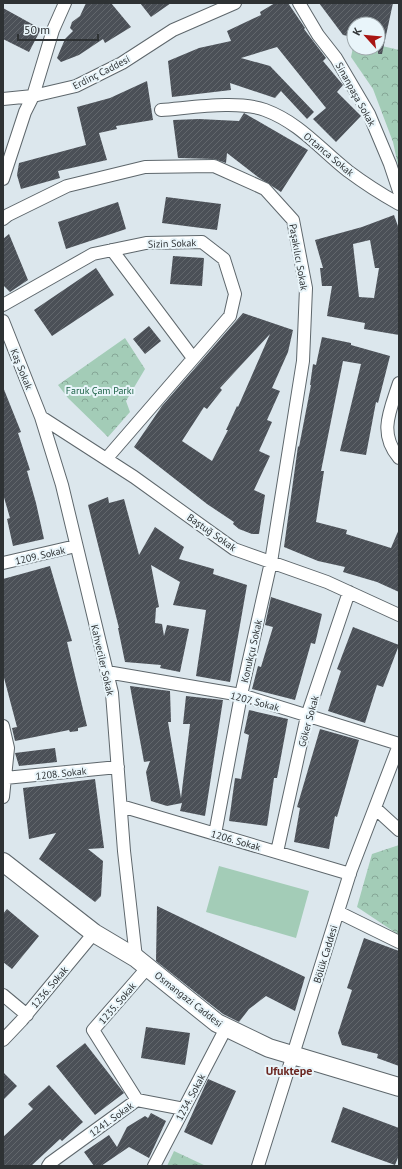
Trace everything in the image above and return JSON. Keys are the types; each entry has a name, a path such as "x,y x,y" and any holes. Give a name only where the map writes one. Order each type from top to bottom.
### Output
{"main road":[{"name":"Osmangazi Caddesi","path":"3,862 94,934 142,962 216,1023 269,1048 399,1087"}],"street":[{"path":"3,178 25,112 33,96 52,30 65,3"},
{"name":"Erdinç Caddesi","path":"3,99 33,96 76,86 122,63 173,30 235,3"},
{"name":"Sinanpaşa Sokak","path":"300,3 318,35 336,58 369,114 390,164 399,191"},
{"name":"Ortanca Sokak","path":"161,110 241,105 264,110 290,123 315,140 346,170 370,187 399,204"},
{"name":"Paşakılıcı Sokak","path":"3,219 14,211 74,184 145,167 214,166 265,189 293,220 306,288 303,361 271,562"},
{"name":"Sizin Sokak","path":"3,305 93,254 112,250 146,243 202,242 224,259 235,294 230,316 107,458"},
{"path":"112,250 193,358"},
{"name":"Kaş Sokak","path":"3,320 42,417"},
{"path":"399,383 388,416 387,436 390,447 399,458"},
{"name":"Baştuğ Sokak","path":"42,417 107,458 234,549 327,582 399,615"},
{"name":"Kahveciler Sokak","path":"42,417 62,485 112,693 121,806 142,962"},
{"name":"1209. Sokak","path":"3,563 76,546"},
{"name":"Konukçu Sokak","path":"214,834 240,695 271,562"},
{"name":"Göker Sokak","path":"277,852 307,716 349,592"},
{"name":"1207. Sokak","path":"107,672 240,695 399,744"},
{"path":"3,726 8,748 3,797"},
{"name":"Bölük Caddesi","path":"258,1166 350,874 399,744"},
{"name":"1208. Sokak","path":"5,778 118,767"},
{"name":"1206. Sokak","path":"121,806 350,874"},
{"path":"375,808 399,830"},
{"path":"338,912 399,942"},
{"name":"1236. Sokak","path":"3,1040 27,1014 94,934"},
{"name":"1235. Sokak","path":"137,1100 93,1030 142,962"},
{"path":"3,995 27,1014"},
{"name":"1234. Sokak","path":"154,1166 226,1028"},
{"name":"1241. Sokak","path":"48,1166 50,1163 137,1100 184,1109"}],"green space":[{"path":"386,47 399,50 399,170 393,142 373,89 351,57 386,56"},
{"name":"Faruk Çam Parkı","path":"125,338 145,369 126,401 130,412 108,437 68,398 58,385"},
{"path":"399,845 399,935 357,907 372,854"},
{"path":"219,866 309,891 296,938 206,912"},
{"path":"174,1151 206,1166 167,1166"}],"building":[{"path":"86,3 111,3 131,27 105,43 103,39 79,55 61,62 57,58 65,39 73,31 70,28 72,22 80,16"},
{"path":"140,3 171,3 151,17"},
{"path":"275,3 288,3 305,28 304,29 326,58 323,61 343,85 337,92 361,116 336,142 313,119 326,108 277,47 241,58 270,66 314,112 307,119 281,91 275,98 230,83 231,90 172,97 168,61 199,48 231,41 227,31 261,15 260,12"},
{"path":"319,3 393,3 386,35 386,16 346,16 346,36 343,35"},
{"path":"3,8 41,29 29,52 3,39"},
{"path":"147,81 153,120 116,126 117,129 99,133 107,160 58,171 60,178 21,189 17,175 19,163 86,145 77,107 110,98"},
{"path":"244,113 308,150 281,192 258,177 227,153 226,163 214,159 178,158 173,120 199,119 239,121"},
{"path":"166,197 221,204 217,230 162,223"},
{"path":"118,202 126,229 66,249 58,222"},
{"path":"394,215 399,229 399,335 364,329 365,323 327,316 332,286 322,286 320,268 323,268 315,240 362,227","holes":["370,240 375,268 379,268 374,298 359,297 353,244"]},
{"path":"9,234 28,280 10,292 3,285 3,239"},
{"path":"173,256 204,258 202,286 170,284"},
{"path":"96,268 114,295 52,336 34,310"},
{"path":"243,313 293,330 288,352 272,388 280,391 267,420 272,422 259,451 270,456 254,490 265,495 259,534 252,534 239,529 233,524 234,522 207,504 134,447 162,406","holes":["270,334 238,407 237,406 226,430 228,430 212,461 182,441 204,407 207,409 222,390 220,388"]},
{"path":"149,326 161,341 145,354 133,339"},
{"path":"322,337 351,343 351,345 390,356 378,403 376,402 366,455 340,451 361,364 343,361 321,471 324,471 316,522 347,530 346,534 391,548 399,529 399,592 377,582 343,572 345,567 318,561 284,547 298,446 299,447 311,385 313,364 316,365"},
{"path":"3,387 21,432 18,433 30,470 27,471 44,539 13,546 7,519 10,518 3,494"},
{"path":"108,497 109,503 124,499 139,555 155,527 184,547 179,559 214,569 213,574 247,585 230,682 196,676 206,610 173,605 180,582 151,565 159,607 156,608 155,623 162,624 164,636 167,625 189,629 180,672 160,668 161,665 125,662 119,628 88,505"},
{"path":"50,566 72,641 67,642 87,726 78,728 78,731 70,732 69,730 15,741 12,728 17,727 3,674 3,579"},
{"path":"271,597 322,614 315,644 311,643 295,700 252,689 258,666 261,667 273,627 265,625"},
{"path":"353,627 399,645 383,687 377,685 365,723 328,711 341,671 337,669"},
{"path":"130,686 170,691 171,722 168,722 181,798 190,724 183,724 186,696 223,700 205,816 180,811 182,803 167,806 151,801 146,772 150,761 144,762"},
{"path":"249,710 288,719 277,778 274,778 267,826 229,821 235,778 241,779 249,735 244,733"},
{"path":"320,729 359,740 337,817 335,816 329,849 294,842 300,808 297,807"},
{"path":"55,748 57,762 19,766 15,753"},
{"path":"95,779 104,848 88,849 103,861 101,896 95,902 39,859 56,833 29,839 23,788"},
{"path":"157,906 305,977 295,1011 266,996 249,1009 239,1022 223,1014 156,961"},
{"path":"7,909 39,936 12,969 3,962 3,914"},
{"path":"364,938 399,951 399,1066 377,1058 378,1054 342,1045 338,1033 352,990 347,988"},
{"path":"146,1027 190,1033 185,1065 141,1058"},
{"path":"85,1043 124,1093 95,1115 56,1066"},
{"path":"3,1072 17,1086 3,1100"},
{"path":"208,1079 236,1091 212,1145 184,1132"},
{"path":"49,1085 83,1122 62,1141 60,1139 31,1166 3,1166 3,1137 33,1109 28,1104"},
{"path":"343,1107 399,1128 399,1155 395,1165 331,1142"},
{"path":"151,1113 166,1121 149,1158 129,1147 101,1166 94,1166 84,1152 109,1135 117,1147 127,1127 145,1116 148,1118"}],"district":[{"name":"Ufuktepe","path":"289,1071"}]}
